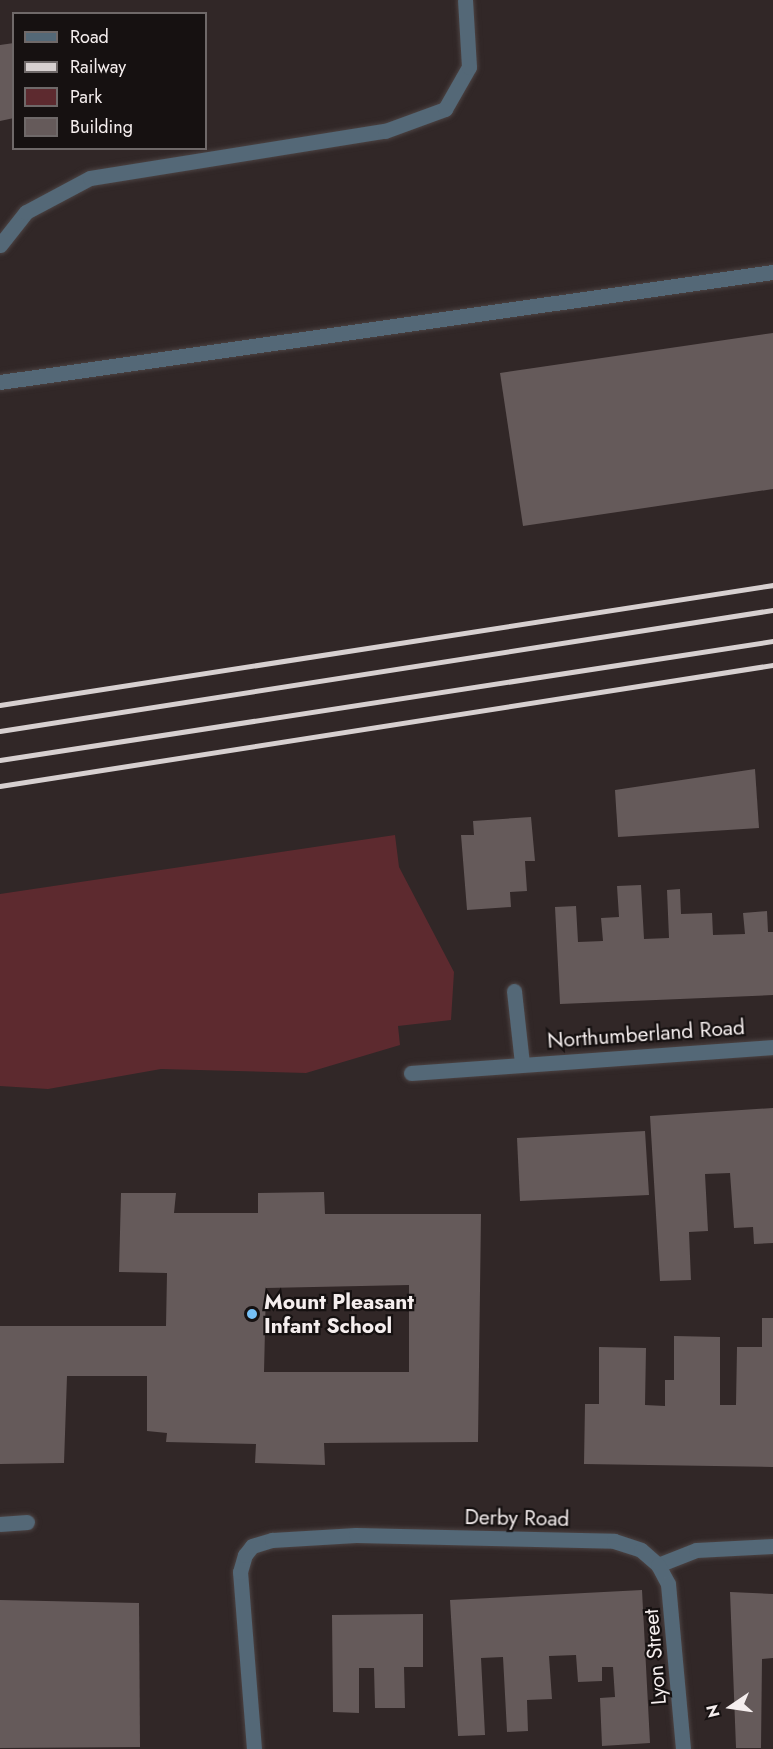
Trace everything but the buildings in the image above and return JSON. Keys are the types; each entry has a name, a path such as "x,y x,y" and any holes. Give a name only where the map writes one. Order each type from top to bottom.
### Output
{"street":[{"path":"0,245 26,212 90,178 385,131 445,109 469,67 465,0"},
{"path":"0,382 773,272"},
{"name":"Northumberland Road","path":"514,991 522,1064"},
{"name":"Northumberland Road","path":"411,1073 773,1047"},
{"path":"0,1524 27,1522"},
{"name":"Derby Road","path":"254,1749 240,1572 252,1546 356,1535 614,1541 641,1550 658,1564"},
{"path":"658,1564 696,1550 773,1546"},
{"name":"Lyon Street","path":"658,1564 668,1584 676,1629 683,1749"}],"green space":[{"path":"395,835 399,867 454,972 451,1020 398,1026 400,1045 306,1073 161,1069 48,1089 0,1086 0,894"}],"railway":[{"path":"0,705 773,585"},
{"path":"0,731 773,610"},
{"path":"0,760 773,641"},
{"path":"0,786 773,665"}],"place":[{"name":"Mount Pleasant Infant School","path":"252,1314"}]}
